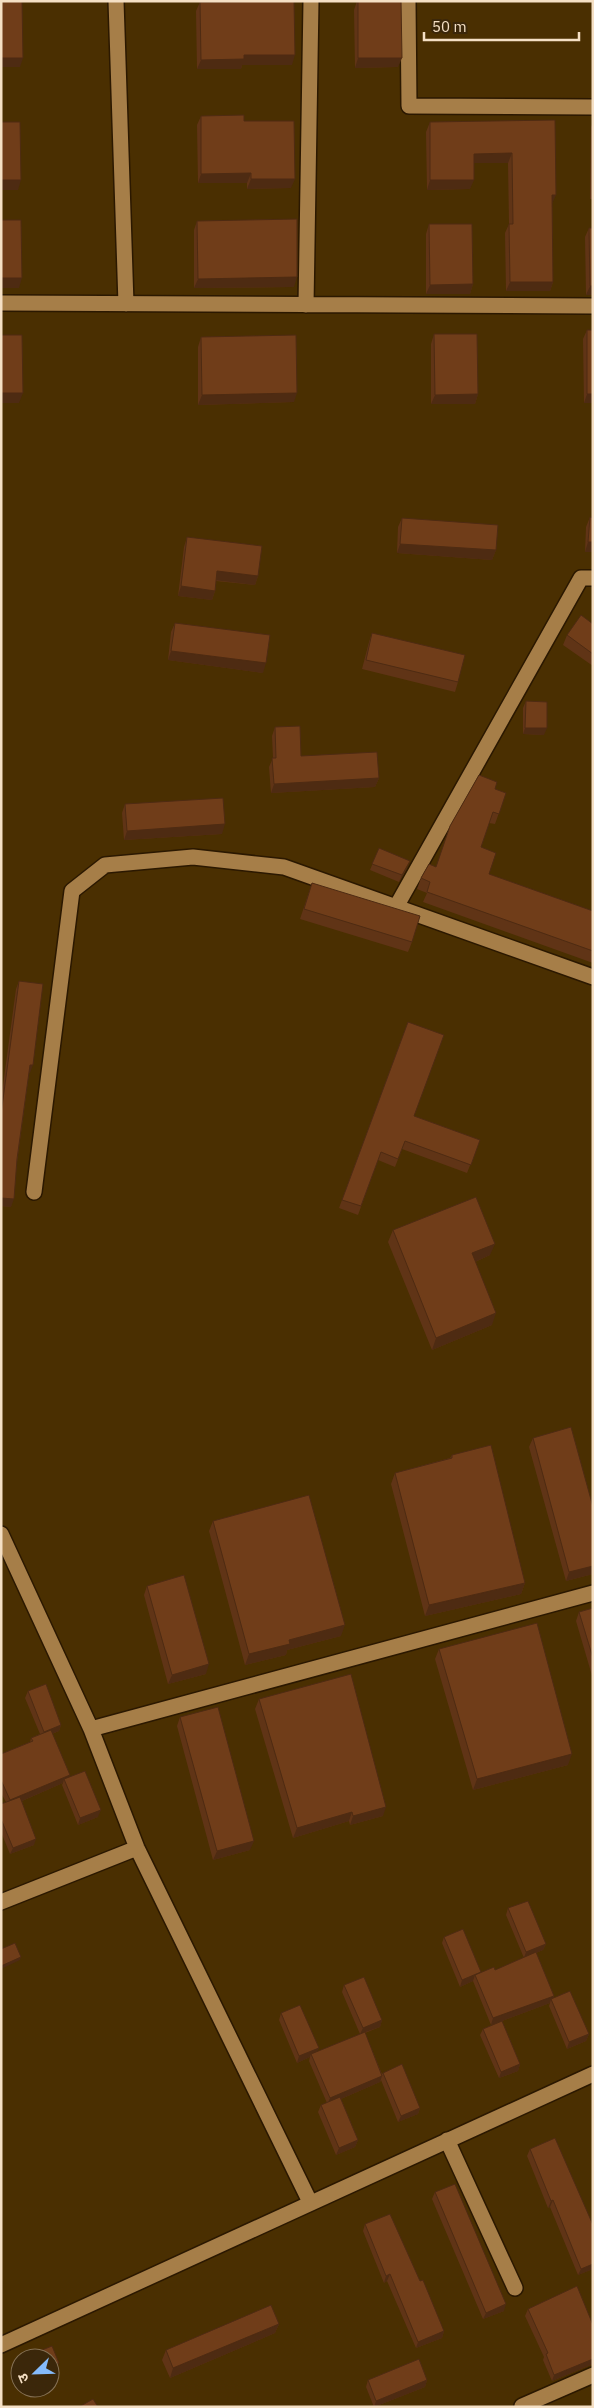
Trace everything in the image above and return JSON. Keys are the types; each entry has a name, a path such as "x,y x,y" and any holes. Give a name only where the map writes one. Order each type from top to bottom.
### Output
{"street":[{"path":"116,1 126,304"},
{"path":"306,305 311,1"},
{"path":"408,1 409,106 593,107"},
{"path":"1,304 593,306"},
{"path":"396,907 581,578 593,578"},
{"path":"34,1192 72,892 105,865 193,857 284,868 593,977"},
{"path":"1,1534 91,1729 136,1848 310,2202"},
{"path":"91,1729 593,1593"},
{"path":"1,1902 136,1848"},
{"path":"1,2346 310,2202 593,2074"},
{"path":"447,2140 515,2288"},
{"path":"522,2406 593,2375"}],"building":[{"path":"1,1 22,1 23,58 1,58"},
{"path":"294,1 295,55 244,55 244,59 201,60 200,2"},
{"path":"358,1 401,1 402,58 358,58"},
{"path":"244,115 244,121 294,121 295,179 251,179 251,173 201,174 201,116"},
{"path":"555,120 556,195 552,195 553,282 510,282 509,224 513,224 512,153 474,154 474,180 430,180 430,122"},
{"path":"1,122 20,122 21,180 1,180"},
{"path":"297,219 297,277 198,279 197,221"},
{"path":"1,220 21,220 22,278 1,278"},
{"path":"429,224 472,224 473,284 430,285"},
{"path":"589,228 593,228 593,286 590,286"},
{"path":"587,330 593,330 593,394 587,394"},
{"path":"434,334 477,334 478,394 435,395"},
{"path":"1,335 22,335 23,393 1,393"},
{"path":"296,335 297,393 202,395 201,337"},
{"path":"590,517 593,518 593,542 588,542"},
{"path":"402,518 498,525 496,550 400,544"},
{"path":"187,537 262,546 258,576 217,571 215,591 181,586"},
{"path":"581,615 593,624 593,654 567,635"},
{"path":"175,623 270,635 266,663 171,651"},
{"path":"372,633 465,655 458,682 366,660"},
{"path":"526,701 547,702 547,728 525,728"},
{"path":"300,726 301,756 377,752 379,778 274,784 272,758 276,758 275,727"},
{"path":"479,775 497,782 495,789 506,793 499,814 493,812 481,847 496,853 489,874 593,911 593,951 427,892 430,882 421,878 429,864 436,867 450,826"},
{"path":"223,798 225,824 127,831 125,804"},
{"path":"379,848 410,861 402,875 372,864"},
{"path":"312,883 420,916 412,942 304,909"},
{"path":"19,981 43,984 33,1065 30,1065 17,1159 14,1199 1,1198 1,1114"},
{"path":"408,1022 444,1035 414,1116 480,1140 471,1165 405,1141 398,1159 381,1152 361,1206 342,1200"},
{"path":"476,1197 495,1244 472,1253 496,1313 436,1338 393,1230"},
{"path":"571,1427 593,1507 593,1566 569,1572 533,1438"},
{"path":"491,1445 525,1583 429,1605 395,1473 452,1458 452,1455"},
{"path":"309,1495 345,1625 289,1640 290,1644 249,1654 213,1521"},
{"path":"184,1575 209,1664 172,1675 147,1586"},
{"path":"593,1608 593,1658 579,1612"},
{"path":"537,1623 572,1754 477,1779 439,1649"},
{"path":"351,1674 386,1807 353,1816 352,1812 297,1828 259,1699"},
{"path":"46,1684 61,1725 44,1732 28,1691"},
{"path":"218,1707 254,1841 217,1851 180,1717"},
{"path":"51,1730 70,1775 10,1800 1,1780 1,1754 33,1741 31,1738"},
{"path":"85,1771 101,1810 80,1818 64,1779"},
{"path":"20,1797 36,1839 13,1848 1,1819 1,1804"},
{"path":"528,1901 546,1944 526,1952 508,1908"},
{"path":"463,1929 481,1972 462,1980 444,1937"},
{"path":"15,1943 21,1957 1,1966 1,1949"},
{"path":"536,1952 554,1996 493,2018 475,1975 494,1967 495,1970"},
{"path":"364,1977 382,2020 363,2028 344,1985"},
{"path":"570,1991 589,2034 569,2042 551,1999"},
{"path":"300,2005 319,2048 299,2056 281,2013"},
{"path":"502,2021 520,2064 501,2072 483,2029"},
{"path":"365,2032 382,2076 330,2098 311,2054"},
{"path":"402,2064 420,2108 401,2116 383,2073"},
{"path":"340,2097 358,2140 339,2148 321,2105"},
{"path":"555,2138 593,2225 593,2264 581,2269 530,2149"},
{"path":"455,2184 506,2304 486,2313 435,2192"},
{"path":"390,2214 420,2281 423,2280 444,2331 418,2342 390,2274 386,2276 365,2224"},
{"path":"577,2286 593,2325 593,2359 554,2375 546,2354 548,2353 528,2309"},
{"path":"271,2305 279,2324 173,2368 166,2350"},
{"path":"419,2359 427,2380 376,2401 368,2380"},
{"path":"93,2399 98,2407 79,2407"}]}
